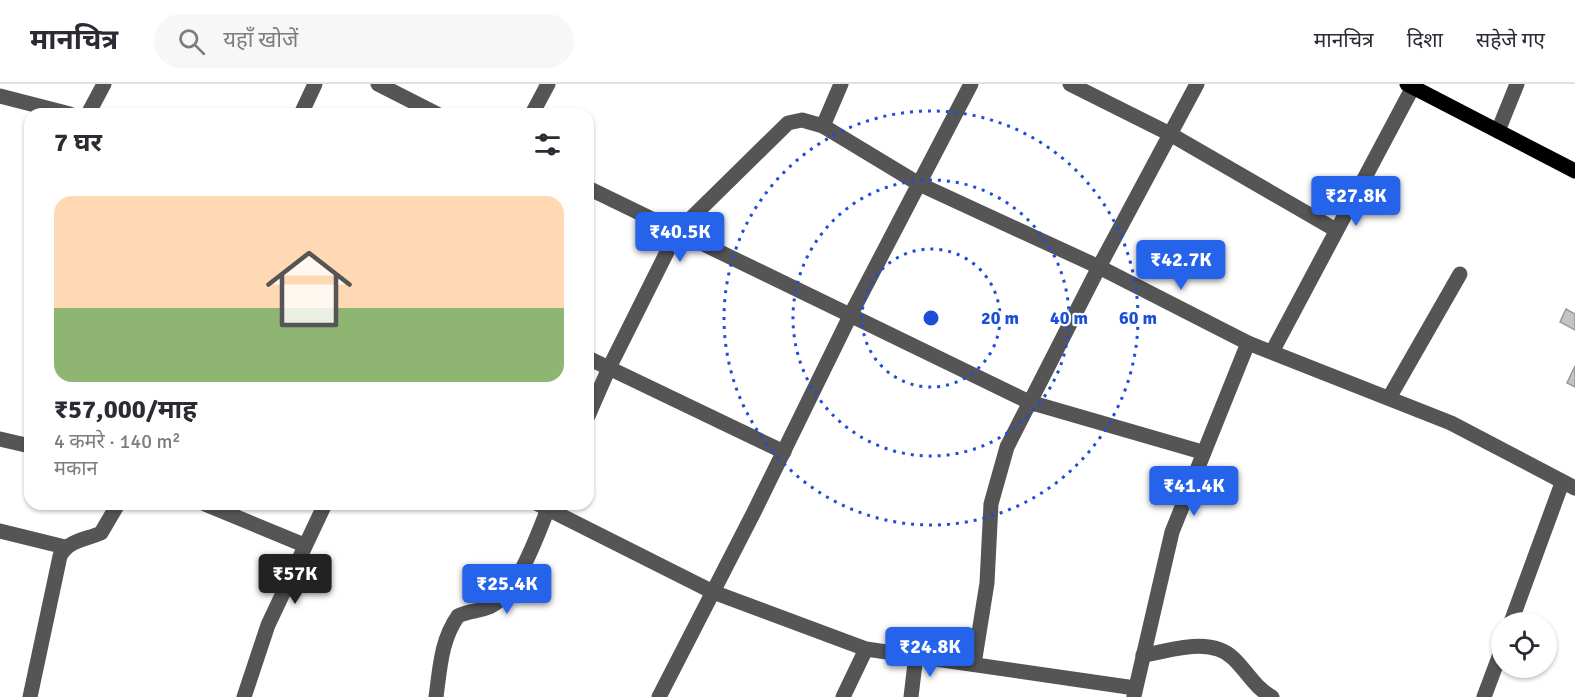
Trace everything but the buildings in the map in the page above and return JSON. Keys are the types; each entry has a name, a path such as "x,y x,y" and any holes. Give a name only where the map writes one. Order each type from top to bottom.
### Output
{"main road":[{"path":"1410,85 1575,171"}],"street":[{"path":"91,108 104,84"},
{"path":"304,108 315,84"},
{"path":"378,84 425,108"},
{"path":"535,108 548,84"},
{"path":"823,126 842,84"},
{"path":"659,697 784,452 850,315 971,84"},
{"path":"1070,84 1170,134 1336,230"},
{"path":"974,664 987,583 991,504 1007,447 1099,267 1197,84"},
{"path":"1498,131 1517,84"},
{"path":"1272,352 1410,85"},
{"path":"0,96 47,108"},
{"path":"594,402 677,232 788,123 802,120 823,126 920,184 1099,267 1248,343 1451,423 1569,486 1515,612"},
{"path":"594,191 1029,402 1202,452"},
{"path":"1389,398 1460,274"},
{"path":"553,510 713,592 866,649 974,664 1134,693 1172,532 1202,452 1248,343"},
{"path":"594,361 784,452"},
{"path":"0,438 24,444"},
{"path":"0,531 65,547 101,533 114,510"},
{"path":"219,510 304,545"},
{"path":"244,697 268,625 322,510"},
{"path":"436,697 443,647 449,629 458,615 489,608 504,597 513,585 543,510"},
{"path":"30,697 60,556 65,547"},
{"path":"1143,655 1203,646 1217,647 1232,657 1262,692 1272,697"},
{"path":"843,697 866,649"},
{"path":"911,697 916,655"},
{"path":"1484,697 1491,678"}]}
